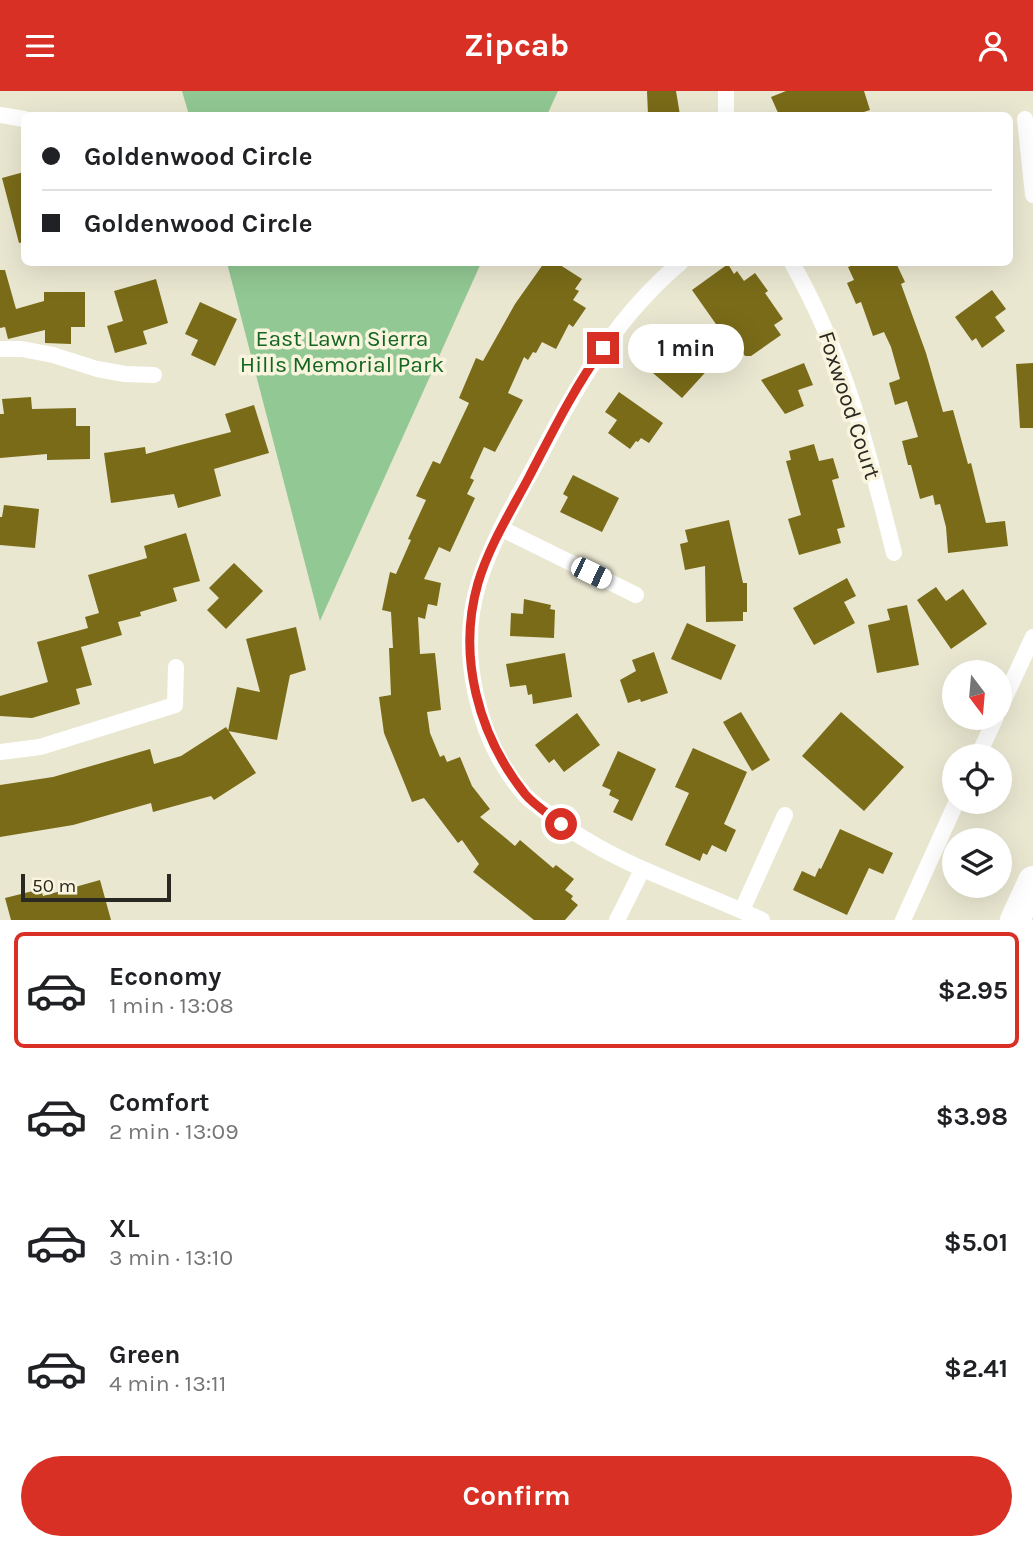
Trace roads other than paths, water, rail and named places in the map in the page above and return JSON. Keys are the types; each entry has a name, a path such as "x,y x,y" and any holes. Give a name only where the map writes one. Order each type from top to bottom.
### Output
{"highway":[{"path":"1015,920 1033,881"}],"street":[{"path":"726,91 726,112"},
{"path":"0,115 21,118"},
{"path":"1023,120 1033,195"},
{"path":"677,266 639,302 589,367 570,398 502,529 478,583 471,628 470,658 477,702 487,731 500,758 526,796 561,824 642,870 762,920"},
{"name":"Foxwood Court","path":"794,266 818,309 844,374 859,417 894,553"},
{"path":"0,349 22,349 53,355 97,369 125,374 154,375"},
{"path":"502,529 636,595"},
{"path":"1012,682 1033,637"},
{"path":"0,752 40,747 175,705 176,667"},
{"path":"903,920 951,814"},
{"path":"742,910 785,815"},
{"path":"617,920 642,870"}],"park label":[{"name":"East Lawn Sierra Hills Memorial Park","path":"342,351"}]}
